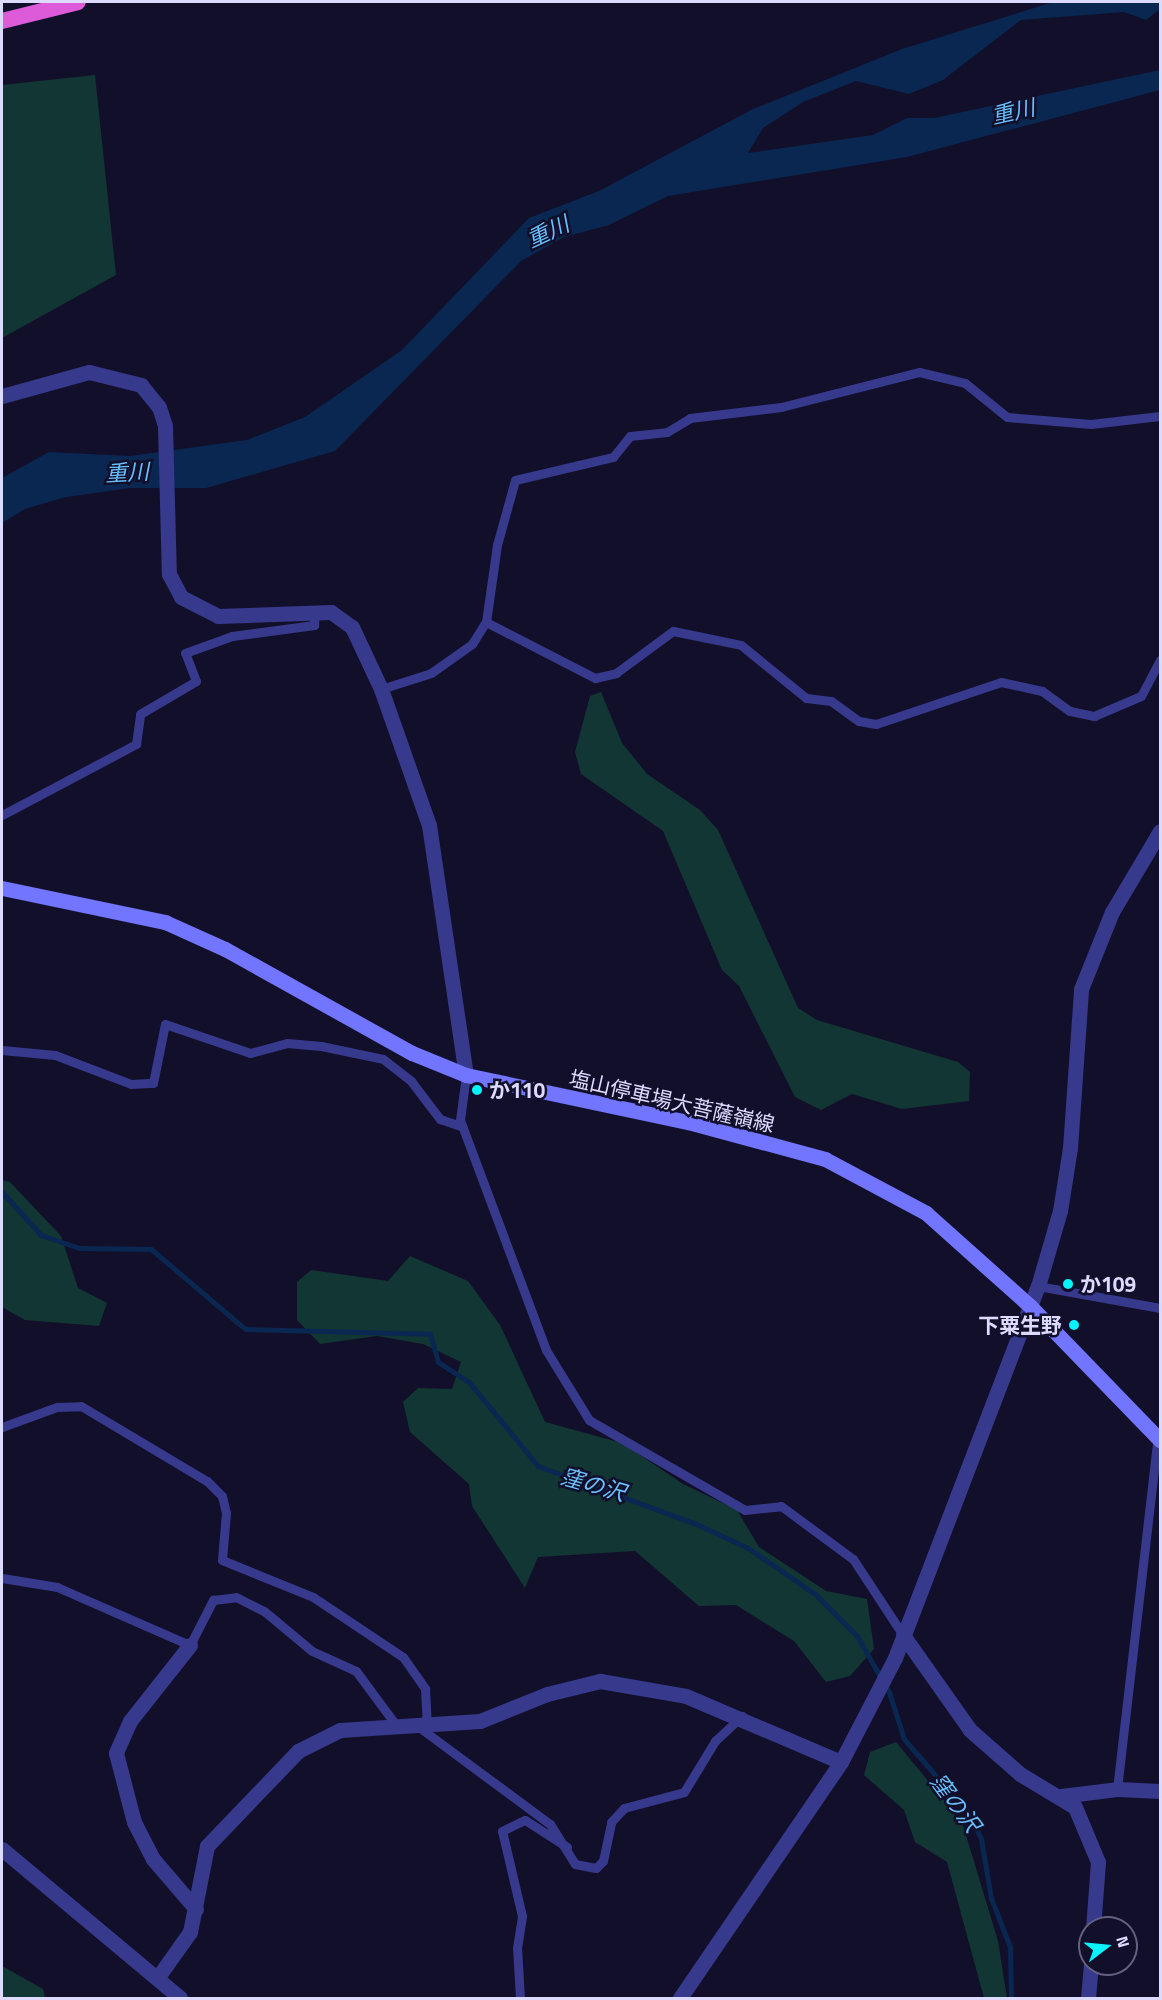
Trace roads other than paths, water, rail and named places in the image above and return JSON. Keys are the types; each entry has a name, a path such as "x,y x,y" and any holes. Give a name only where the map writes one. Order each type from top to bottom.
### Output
{"highway":[{"path":"2,21 78,2"}],"main road":[{"name":"塩山停車場大菩薩嶺線","path":"2,888 165,922 225,949 412,1053 466,1075 688,1122 825,1159 926,1213 1030,1306 1159,1438"}],"street":[{"path":"2,396 89,372 118,375 151,393 165,426 169,574 181,597 218,616 315,612 341,616 351,627 381,689 434,844 466,1075"},
{"path":"680,1998 841,1762 895,1658 1038,1286 1060,1211 1070,1148 1081,989 1112,912 1161,831"},
{"path":"903,1635 970,1730 1020,1774 1074,1806 1091,1836 1098,1862 1095,1916"},
{"path":"190,1645 130,1721 116,1761 134,1822 153,1859 196,1909"},
{"path":"158,1977 190,1932 196,1909 198,1871 207,1846 298,1751 340,1730 480,1721 547,1694 600,1681 686,1696 742,1716 841,1762"},
{"path":"1060,1796 1117,1789 1161,1791"},
{"path":"2,1849 158,1977 180,1998"},
{"path":"1088,1998 1090,1976"}],"lane":[{"path":"381,689 431,673 472,644 486,622 497,544 515,480 613,457 630,436 667,432 690,418 781,407 919,372 965,383 1007,417 1091,424 1161,416"},
{"path":"2,815 136,744 140,714 196,681 185,653 232,636 314,625 315,612"},
{"path":"486,622 595,678 616,673 673,631 741,645 806,698 831,701 859,722 876,724 933,700 1001,682 1042,691 1070,711 1094,716 1141,696 1161,660"},
{"path":"2,1050 55,1055 131,1084 153,1083 165,1024 250,1053 287,1044 321,1046 383,1059 411,1081 440,1119 463,1127"},
{"path":"466,1075 463,1127 546,1350 589,1420 745,1510 781,1506 853,1559 903,1635"},
{"path":"1038,1286 1161,1308"},
{"path":"2,1427 57,1407 81,1406 207,1481 222,1496 226,1513 222,1560 314,1597 403,1657 425,1689 422,1725 550,1824 567,1847 575,1864 600,1867 604,1836 624,1808 684,1792 715,1741 742,1716"},
{"path":"1117,1789 1159,1438"},
{"path":"2,1578 57,1587 190,1645 213,1600 236,1597 264,1611 312,1651 356,1671 396,1725"},
{"path":"520,1998 517,1948 522,1916 502,1831 525,1820 567,1847"}],"water":[{"name":"重川","path":"1053,2 1160,2 1160,9 1146,20 1124,12 1021,20 943,80 909,94 856,81 803,102 763,128 748,153 873,135 907,118 934,118 1160,70 1160,90 907,157 668,196 609,225 564,237 521,261 335,451 206,488 130,488 66,497 25,509 2,523 2,478 49,452 130,456 247,440 305,417 402,350 529,218 599,191 753,109 902,49"}],"waterway":[{"name":"窪の沢","path":"2,1192 41,1235 79,1248 151,1249 245,1329 430,1334 438,1362 469,1382 538,1466 694,1523 748,1548 815,1594 857,1636 889,1692 904,1739 969,1814 981,1839 991,1898 1010,1947 1011,1998"}],"place":[{"name":"か110","path":"477,1090"},
{"name":"か109","path":"1068,1284"},
{"name":"下粟生野","path":"1074,1325"}]}
